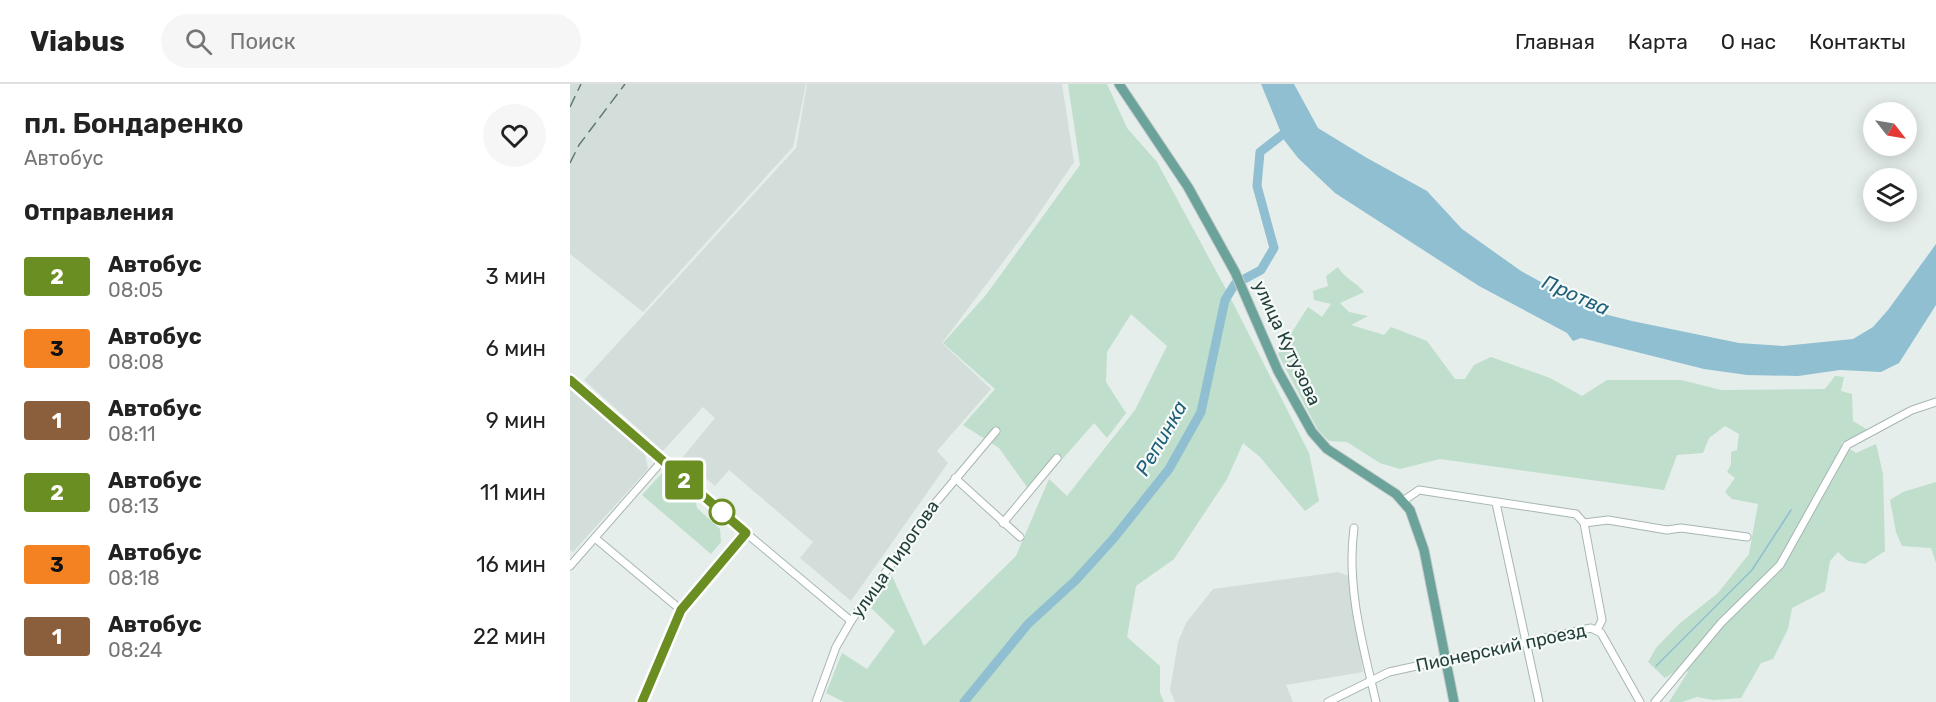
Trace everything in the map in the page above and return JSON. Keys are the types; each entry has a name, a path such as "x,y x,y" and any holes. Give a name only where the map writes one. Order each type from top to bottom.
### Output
{"main road":[{"name":"улица Кутузова","path":"1119,84 1188,187 1235,272 1278,371 1312,432 1327,449 1387,487 1403,501 1415,522 1424,550 1454,702"},
{"path":"570,380 746,533 681,610 642,702"}],"street":[{"path":"1655,702 1721,623 1780,565 1847,445 1912,410 1936,402"},
{"name":"улица Пирогова","path":"816,702 836,647 851,621 955,478 980,452 996,430"},
{"path":"1003,523 1057,458"},
{"path":"570,566 662,462"},
{"path":"955,478 1020,537"},
{"path":"1403,501 1419,490 1576,514 1584,523 1602,620 1597,630"},
{"path":"1497,503 1539,702"},
{"path":"1584,523 1608,520 1667,530 1682,528 1747,537"},
{"path":"1354,528 1351,549 1354,597 1376,702"},
{"path":"746,533 851,621"},
{"path":"595,538 681,610"},
{"name":"Пионерский проезд","path":"1328,702 1389,672 1584,628 1597,630 1640,702"}],"shaded area":[{"path":"570,84 806,84 793,147 643,312 570,254"},
{"path":"807,84 1062,84 1074,162 1031,225 942,343 991,389 937,451 948,463 851,601 800,558 813,542 729,470 715,486 682,458 715,418 703,407 663,451 584,380 796,148"},
{"path":"570,389 645,454 648,469 573,552 570,550"},
{"path":"1338,572 1349,576 1363,672 1286,685 1293,702 1175,702 1170,690 1178,642 1186,623 1213,589"}],"green space":[{"path":"1068,84 1107,84 1127,128 1157,162 1228,293 1309,453 1319,501 1305,511 1260,457 1243,443 1227,479 1174,559 1136,586 1127,637 1160,666 1160,693 1164,702 844,702 826,693 842,653 867,669 895,631 871,608 892,576 924,646 1016,556 1049,479 1067,496 1135,410 1167,346 1131,314 1107,352 1106,382 1126,413 1107,438 1094,423 1032,494 999,448 963,425 995,389 943,343 986,295 1080,165"},
{"path":"1338,267 1364,292 1340,303 1349,312 1368,316 1351,325 1384,335 1391,327 1427,341 1455,379 1465,379 1474,365 1491,357 1550,378 1582,396 1607,380 1681,380 1721,390 1825,389 1835,376 1844,377 1841,391 1852,394 1853,421 1868,430 1841,443 1856,453 1876,444 1883,474 1885,551 1865,564 1848,561 1838,552 1830,561 1825,591 1792,608 1788,629 1773,659 1761,663 1741,698 1713,700 1697,697 1682,702 1669,702 1688,672 1683,666 1665,678 1648,662 1656,648 1679,624 1718,593 1749,554 1758,504 1732,499 1725,492 1735,478 1727,472 1731,464 1731,452 1737,450 1739,434 1725,426 1709,438 1703,453 1677,455 1664,490 1440,459 1400,469 1380,463 1347,442 1329,441 1318,430 1278,354 1308,307 1322,317 1331,304 1314,300 1313,291 1328,286 1326,276"},
{"path":"663,472 695,498 697,508 720,529 721,542 711,554 642,495"},
{"path":"1936,482 1936,563 1931,548 1902,546 1896,532 1890,500 1903,492"}],"water":[{"path":"1261,84 1294,84 1318,128 1427,191 1462,229 1521,271 1596,312 1739,343 1783,346 1853,339 1873,327 1888,310 1936,244 1936,305 1899,363 1881,372 1840,370 1798,376 1747,375 1704,369 1581,338 1573,341 1567,333 1479,286 1335,193 1298,158 1284,140"}],"waterway":[{"name":"Репинка","path":"964,702 1028,624 1076,580 1114,538 1169,469 1201,412 1225,300 1235,284 1261,270 1274,248 1257,186 1260,152 1291,128"},
{"path":"1656,666 1752,570 1791,510"}],"railway":[{"path":"570,107 581,84"},
{"path":"570,163 579,145 625,84"}],"bus line":[{"name":"2","path":"570,380 746,533 681,610 642,702"}],"water label":[{"name":"Протва","path":"1576,295"}]}
